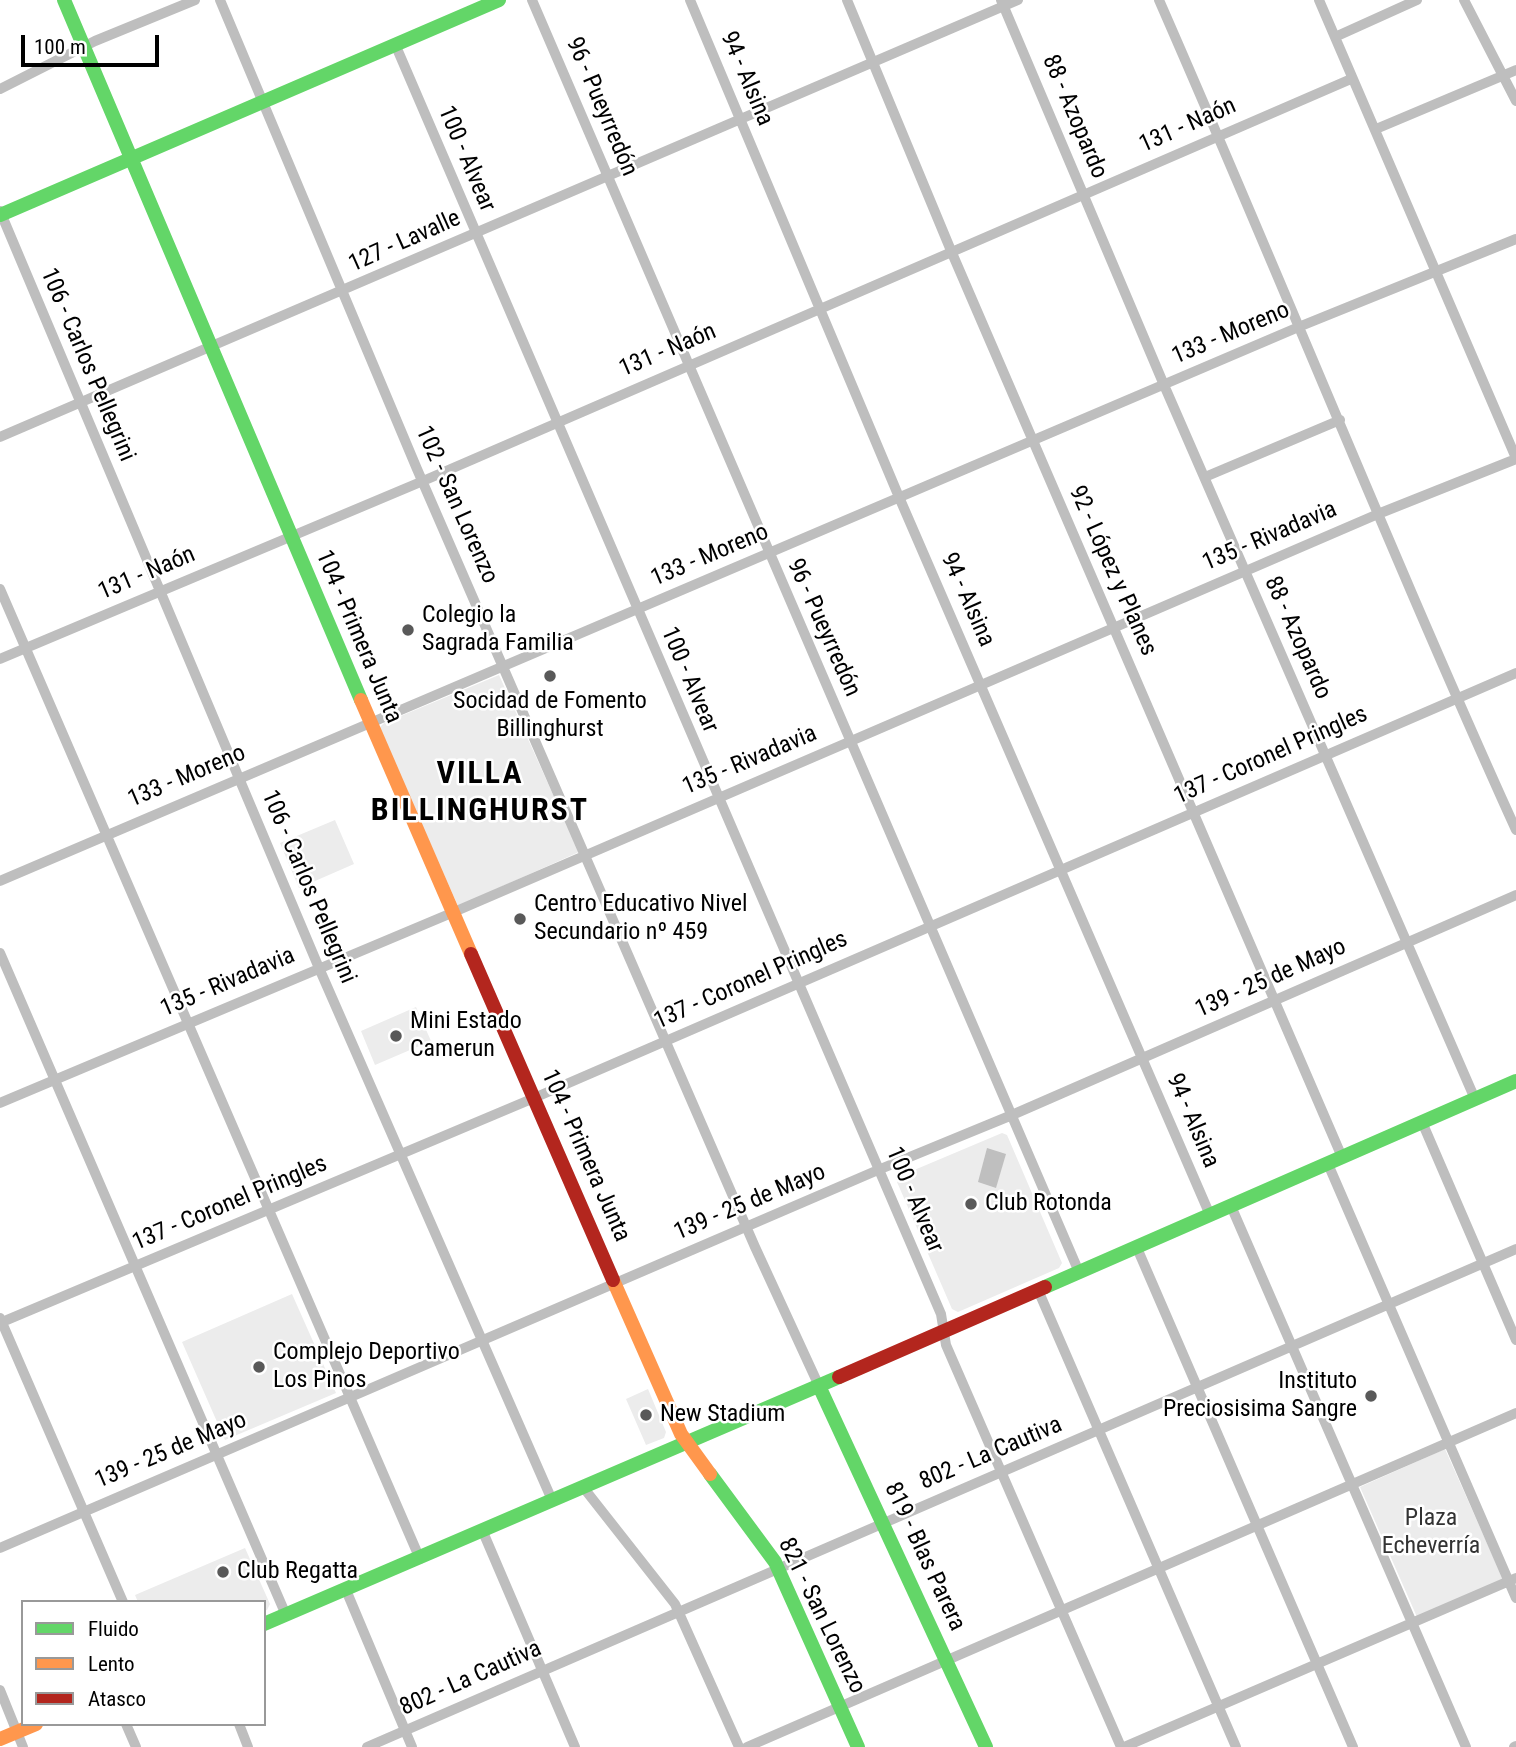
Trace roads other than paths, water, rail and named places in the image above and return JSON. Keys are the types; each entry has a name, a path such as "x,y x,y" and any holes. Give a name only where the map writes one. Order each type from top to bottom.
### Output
{"street":[{"name":"104 - Primera Junta","path":"64,0 209,348 685,1442"},
{"path":"0,89 83,47 195,0"},
{"name":"102 - San Lorenzo","path":"220,0 423,481 818,1386"},
{"path":"1,213 499,0"},
{"name":"96 - Pueyrredón","path":"532,0 768,555 1079,1272"},
{"name":"94 - Alsina","path":"690,0 899,497 1210,1215"},
{"name":"92 - López y Planes","path":"847,0 952,253 1342,1157"},
{"name":"127 - Lavalle","path":"0,437 344,292 874,62 1003,3 1018,0"},
{"path":"1159,0 1301,326 1456,698 1516,830"},
{"path":"1319,0 1516,458"},
{"path":"1335,37 1417,0"},
{"path":"1464,0 1505,75 1516,101"},
{"name":"88 - Azopardo","path":"1003,3 1164,385 1475,1099"},
{"name":"100 - Alvear","path":"395,44 716,797 941,1314 946,1345 1122,1747"},
{"path":"1376,129 1516,70"},
{"name":"131 - Naón","path":"0,659 423,481 1351,79"},
{"name":"106 - Carlos Pellegrini","path":"1,213 319,968 403,1154 552,1500"},
{"name":"133 - Moreno","path":"0,881 238,777 504,668 1301,326 1516,239"},
{"path":"1205,478 1340,420"},
{"name":"135 - Rivadavia","path":"0,1103 454,912 1378,514 1516,458"},
{"path":"0,589 420,1559"},
{"name":"137 - Coronel Pringles","path":"1,1321 136,1267 534,1098 1516,673"},
{"name":"139 - 25 de Mayo","path":"0,1548 878,1170 1012,1115 1516,895"},
{"path":"0,953 286,1615"},
{"path":"266,1623 483,1532 1516,1081"},
{"path":"1422,1122 1516,1340"},
{"path":"1328,1164 1448,1444 1513,1580 1516,1598"},
{"path":"1231,1206 1466,1747"},
{"path":"1136,1248 1353,1747"},
{"name":"802 - La Cautiva","path":"367,1747 1516,1249"},
{"path":"1038,1290 1236,1747"},
{"path":"1,1321 122,1600"},
{"name":"819 - Blas Parera","path":"818,1386 986,1747"},
{"path":"747,1747 1516,1413"},
{"name":"821 - San Lorenzo","path":"685,1442 778,1568 858,1747"},
{"path":"583,1487 679,1611 739,1747"},
{"path":"483,1532 575,1747"},
{"path":"1122,1747 1513,1580"},
{"path":"346,1590 412,1747"},
{"path":"0,1690 23,1747"},
{"path":"0,1739 31,1726"},
{"path":"127,1726 136,1747"},
{"path":"240,1726 248,1747"}],"place":[{"name":"Colegio la Sagrada Familia","path":"408,630"},
{"name":"Socidad de Fomento Billinghurst","path":"550,676"},
{"name":"Centro Educativo Nivel Secundario nº 459","path":"520,919"},
{"name":"Mini Estado Camerun","path":"396,1036"},
{"name":"Club Rotonda","path":"971,1204"},
{"name":"Complejo Deportivo Los Pinos","path":"259,1367"},
{"name":"Instituto Preciosisima Sangre","path":"1371,1396"},
{"name":"New Stadium","path":"646,1415"},
{"name":"Club Regatta","path":"223,1572"}],"district":[{"name":"VILLA BILLINGHURST","path":"480,794"}],"park label":[{"name":"Plaza Echeverría","path":"1431,1533"}]}
